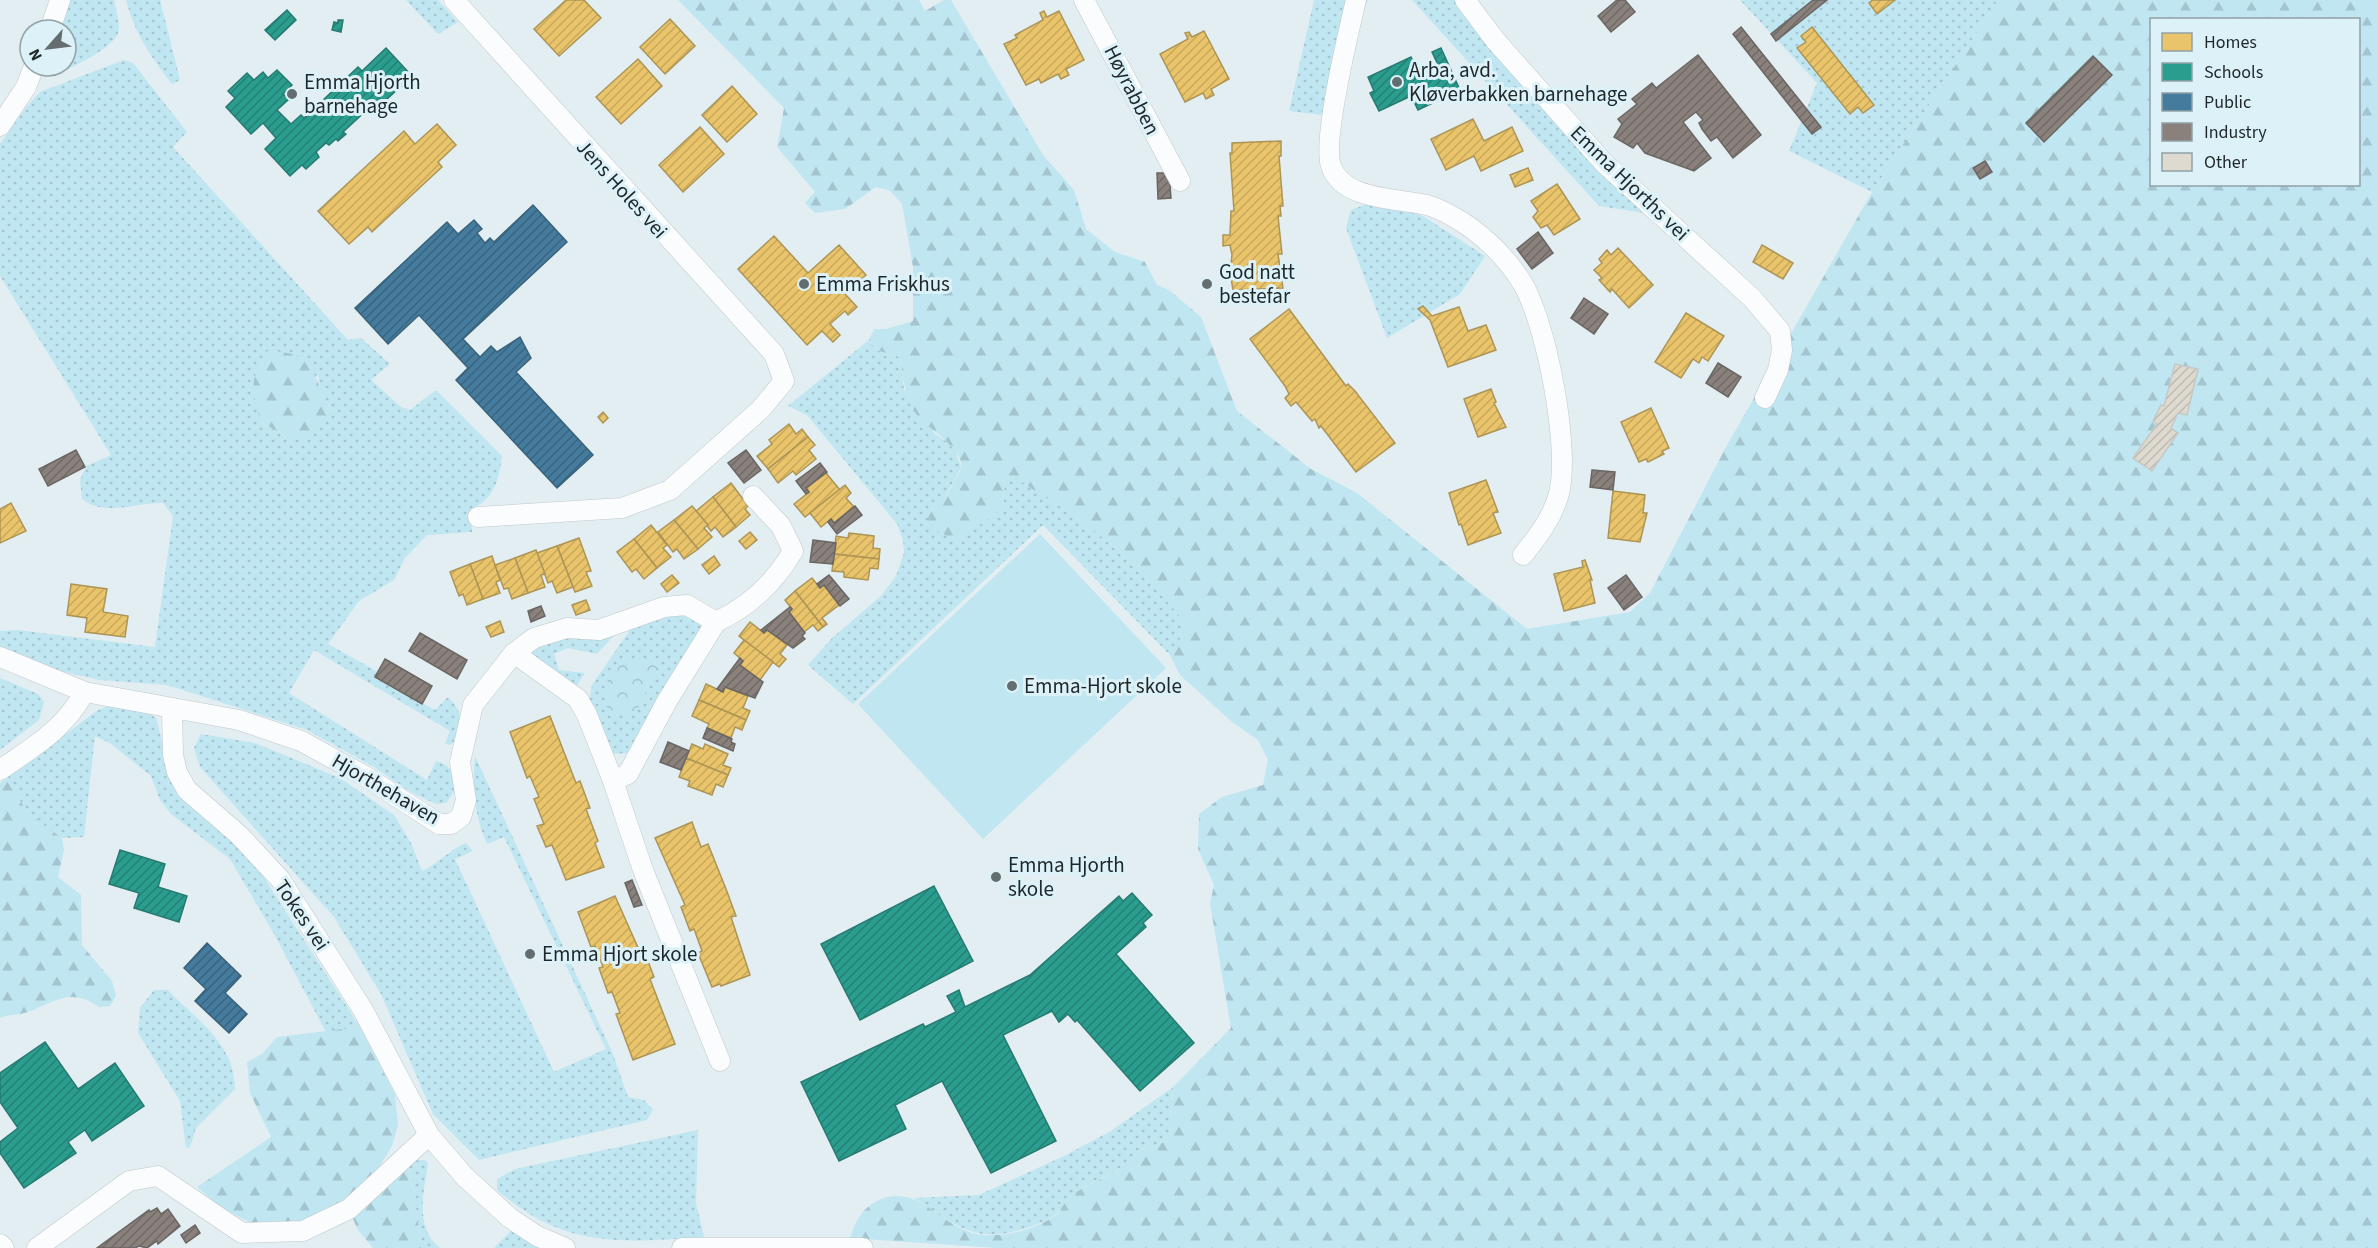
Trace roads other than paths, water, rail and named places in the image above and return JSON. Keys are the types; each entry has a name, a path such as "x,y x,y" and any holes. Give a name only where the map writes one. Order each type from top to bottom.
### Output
{"street":[{"path":"54,18 60,0"},
{"name":"Jens Holes vei","path":"453,0 774,354 784,381 760,410 670,490 622,508 478,517"},
{"name":"Høyrabben","path":"1084,0 1180,180"},
{"path":"1356,0 1342,64 1330,146 1330,166 1341,181 1360,193 1430,206 1471,228 1501,255 1521,281 1536,311 1561,426 1564,467 1559,496 1548,524 1523,555"},
{"name":"Emma Hjorths vei","path":"1465,0 1495,40 1604,163 1752,298 1779,331 1782,350 1778,370 1765,398"},
{"path":"0,126 29,78"},
{"path":"613,781 628,774 667,701 716,622 735,613 779,574 793,550 781,526 753,496"},
{"name":"Hjorthehaven","path":"172,710 239,720 301,741 365,776 439,824 451,824 461,817 465,800 460,762 473,705 514,653 534,638 567,628 599,630 664,607 687,605 716,622"},
{"path":"514,653 578,699 613,781 642,870 720,1061"},
{"path":"0,657 86,692 172,710"},
{"path":"0,770 72,715 86,692"},
{"name":"Tokes vei","path":"172,710 173,755 177,772 187,790 239,835 280,879 363,1010 429,1135 465,1177 510,1218 537,1236 565,1248"},
{"path":"37,1248 129,1181 158,1176 242,1233 303,1231 350,1209 429,1135"},
{"path":"0,1244 4,1248"},
{"path":"682,1248 863,1248"}],"place":[{"name":"Arba, avd. Kløverbakken barnehage","path":"1397,82"},
{"name":"Emma Hjorth barnehage","path":"292,94"},
{"name":"Emma Friskhus","path":"804,284"},
{"name":"God natt bestefar","path":"1207,284"},
{"name":"Emma-Hjort skole","path":"1012,686"},
{"name":"Emma Hjorth skole","path":"996,877"},
{"name":"Emma Hjort skole","path":"530,954"}]}
